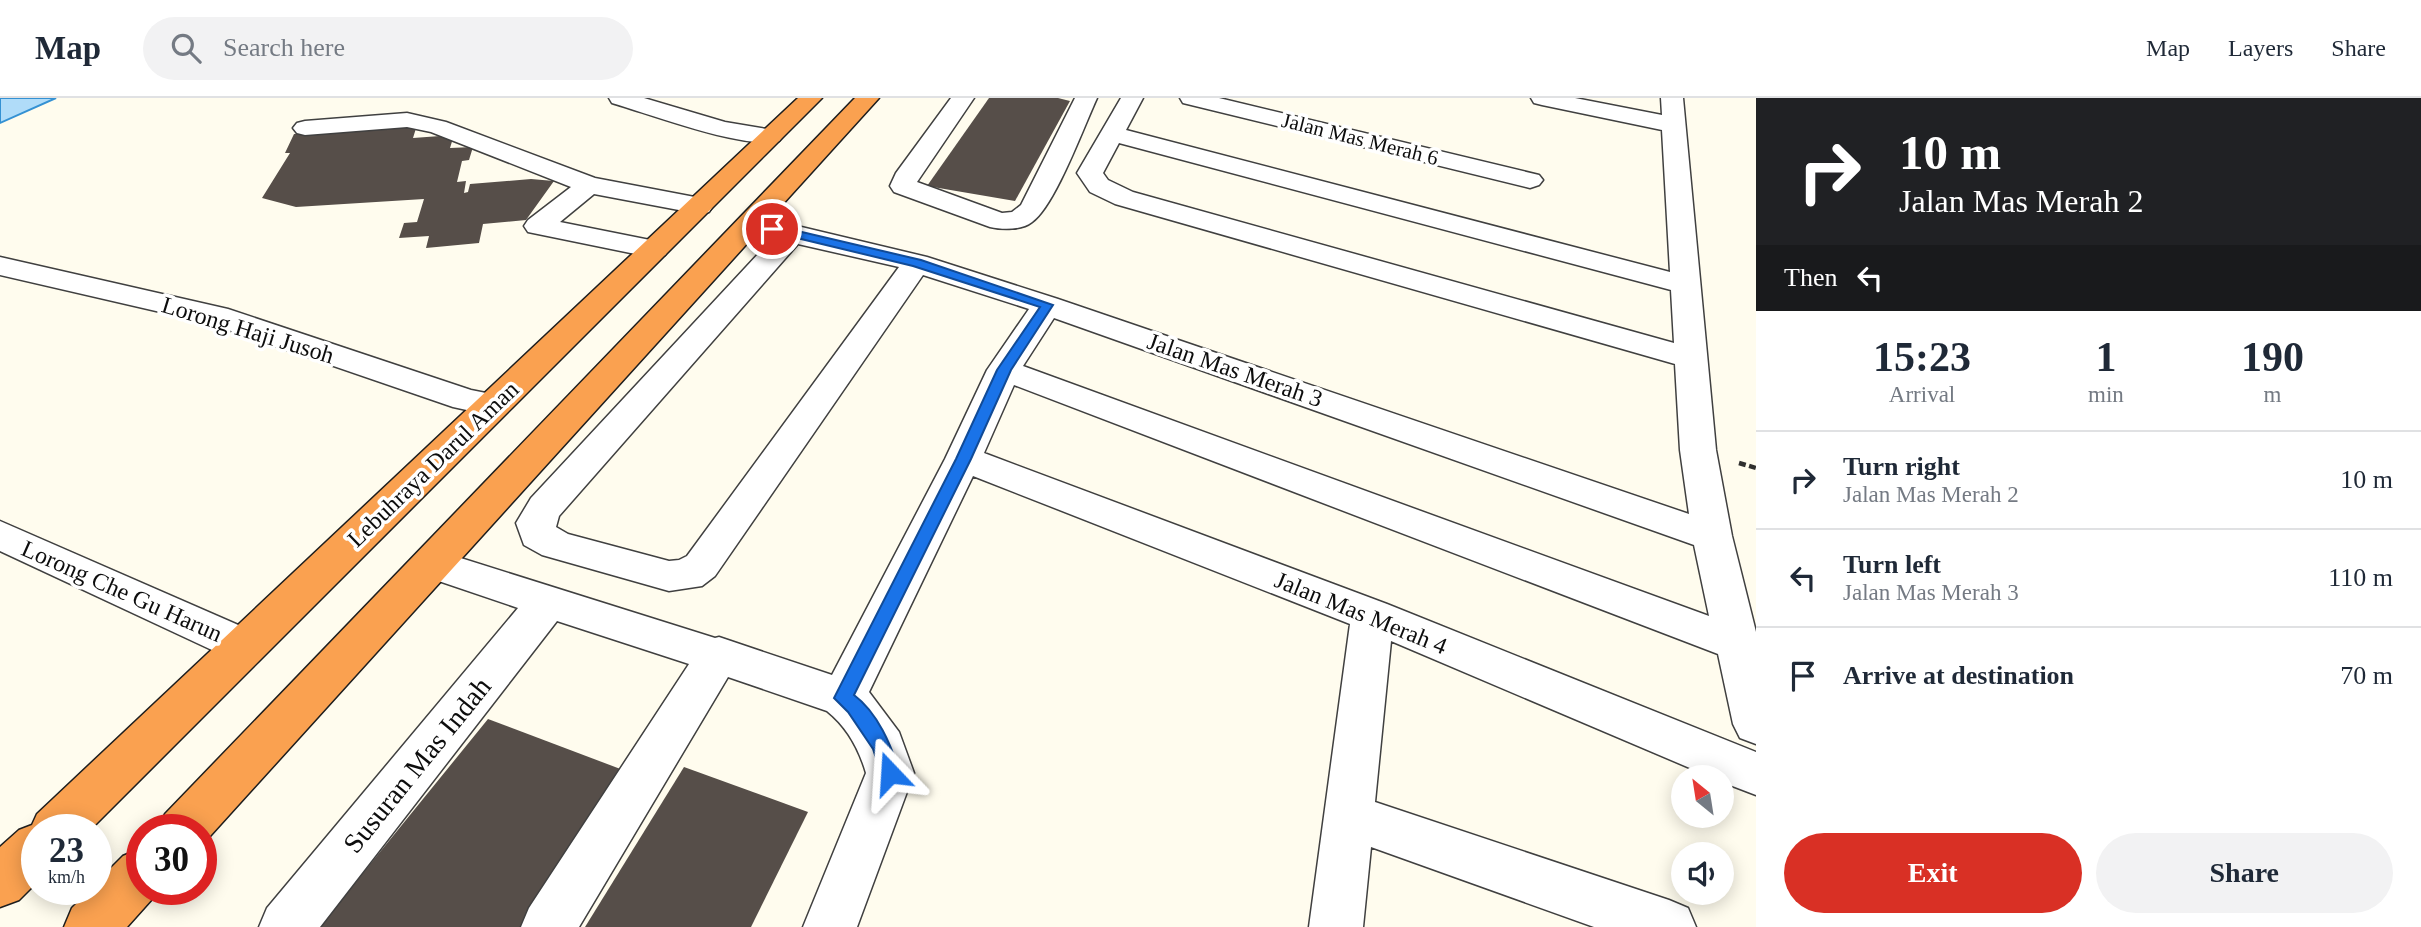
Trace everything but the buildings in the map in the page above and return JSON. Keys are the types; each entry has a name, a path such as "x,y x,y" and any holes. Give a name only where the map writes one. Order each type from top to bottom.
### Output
{"highway":[{"name":"Lebuhraya Darul Aman","path":"71,814 811,98"},
{"path":"198,814 867,98"},
{"path":"0,882 21,862"},
{"path":"91,927 126,890"}],"street":[{"path":"620,98 722,130 771,136"},
{"path":"962,98 905,178 904,186 1000,221 1020,219 1032,209 1086,98"},
{"path":"1132,98 1090,173 1099,186 1124,198 1691,358"},
{"name":"Jalan Mas Merah 6","path":"1191,98 1530,180"},
{"path":"1542,98 1674,125"},
{"path":"1672,98 1698,450 1712,536 1756,724"},
{"path":"305,128 407,120 438,127 589,185 700,206"},
{"path":"1112,134 1686,285"},
{"path":"589,185 538,226 654,249"},
{"name":"Jalan Mas Merah 3","path":"751,225 917,263 1047,305 1712,536"},
{"path":"793,233 545,507 535,523 538,535 556,545 669,576 688,575 701,566 917,263"},
{"name":"Lorong Haji Jusoh","path":"0,266 217,316 465,400 494,405"},
{"path":"843,698 963,459 1004,370 1047,305"},
{"path":"1004,370 1739,644"},
{"name":"Jalan Mas Merah 4","path":"963,459 1372,615 1756,774"},
{"name":"Lorong Che Gu Harun","path":"0,535 244,646"},
{"path":"432,565 547,603 719,654 843,698 855,707 882,746 890,773 830,927"},
{"name":"Susuran Mas Indah","path":"286,927 547,603"},
{"path":"1336,927 1372,615"},
{"path":"548,927 719,654"},
{"path":"1348,816 1669,927"}],"water":[{"path":"0,98 56,98 0,123"}],"route":[{"path":"772,229 917,263 1047,305 1004,370 963,459 843,698 855,707 882,746 890,773"}]}
